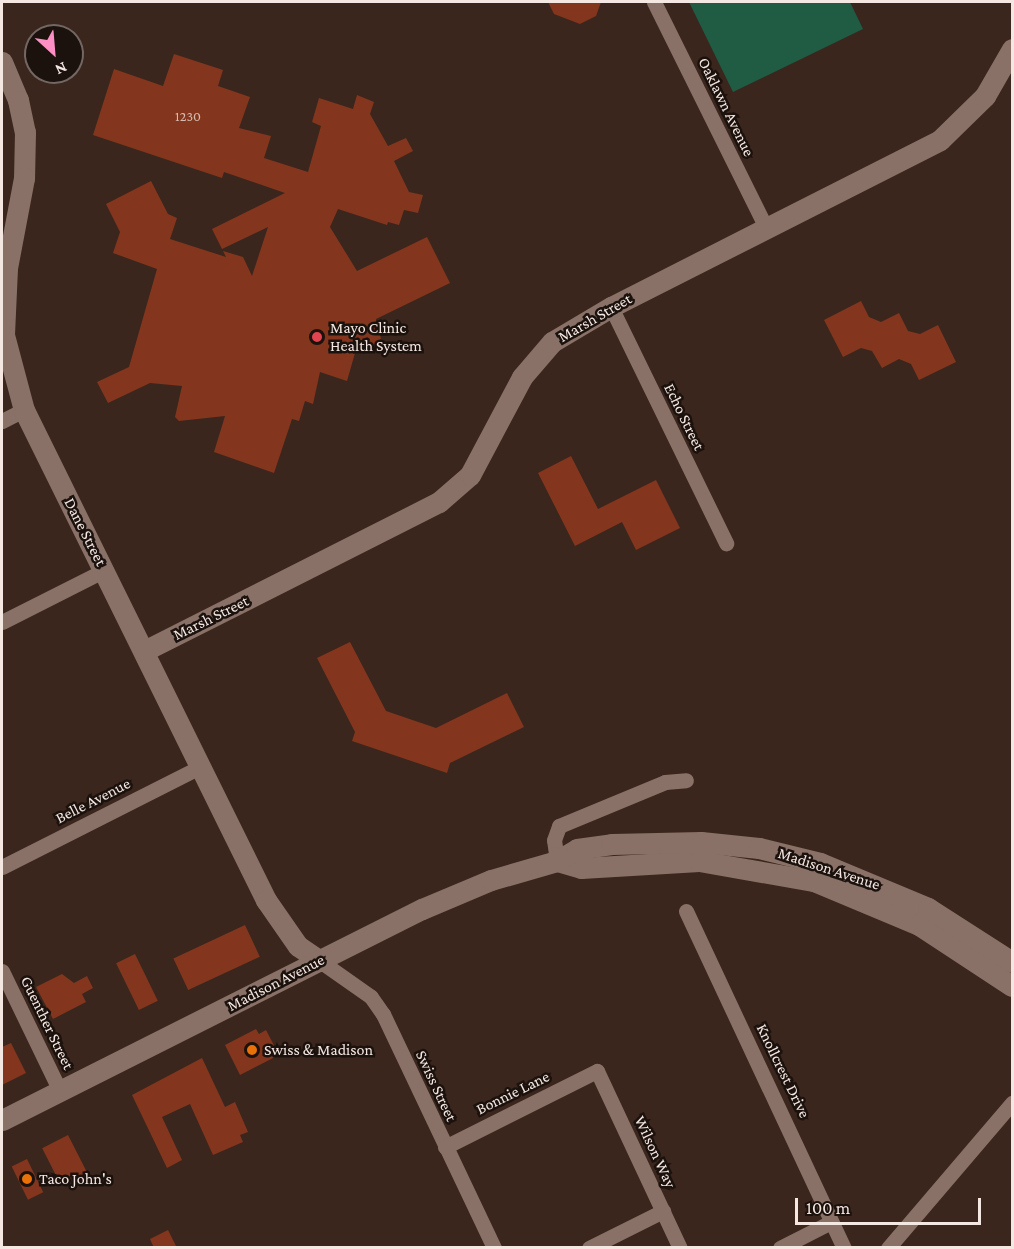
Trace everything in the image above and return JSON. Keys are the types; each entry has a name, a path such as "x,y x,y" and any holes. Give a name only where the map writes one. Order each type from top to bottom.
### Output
{"street":[{"name":"Oaklawn Avenue","path":"654,2 766,228"},
{"name":"Marsh Street","path":"144,651 439,502 470,475 512,394 552,342 611,307 940,140 985,96 1012,49"},
{"name":"Dane Street","path":"2,62 18,100 26,154 4,268 4,335 24,410 279,923 298,946 320,961"},
{"name":"Echo Street","path":"611,307 726,543"},
{"path":"2,421 24,410"},
{"path":"2,622 105,570"},
{"name":"Belle Avenue","path":"2,867 200,767"},
{"path":"557,861 554,840 559,826 665,782 686,780"},
{"name":"Madison Avenue","path":"2,1120 458,893 557,861 577,849 641,841 701,842 787,854 901,894 1012,962"},
{"name":"Madison Avenue","path":"557,861 581,867 699,861 814,881 919,925 1012,986"},
{"name":"Knollcrest Drive","path":"686,911 844,1248"},
{"name":"Swiss Street","path":"320,961 370,997 382,1014 494,1248"},
{"name":"Guenther Street","path":"2,971 60,1091"},
{"name":"Bonnie Lane","path":"445,1147 597,1071"},
{"name":"Wilson Way","path":"597,1071 680,1248"},
{"path":"888,1248 1012,1103"},
{"path":"589,1248 663,1211"},
{"path":"780,1248 831,1222"}],"green space":[{"path":"689,2 850,2 863,29 733,92"}],"building":[{"path":"548,2 601,2 596,16 580,24 554,14"},
{"path":"174,54 223,70 218,86 250,97 239,128 271,136 264,158 308,172 321,126 312,122 319,98 353,109 357,95 374,102 370,114 388,146 406,138 413,151 394,161 409,192 423,195 418,213 404,210 399,225 388,222 387,225 338,209 330,227 357,271 427,237 450,283 376,319 381,339 369,348 359,339 347,381 320,372 313,404 305,401 299,421 292,419 274,473 214,452 225,416 179,421 175,417 182,386 150,383 108,403 97,382 129,367 157,269 113,253 120,232 106,204 151,181 168,214 177,218 170,239 226,257 223,251 243,257 252,276 268,227 222,249 212,229 285,193 224,172 222,178 93,135 114,69 163,86"},
{"path":"861,301 869,317 881,322 899,313 908,331 920,334 938,325 956,362 919,380 911,364 899,359 882,368 872,351 861,348 843,357 824,320"},
{"path":"571,456 598,509 656,480 680,528 636,550 622,522 575,546 538,473"},
{"path":"350,642 386,711 436,728 507,693 524,727 450,763 447,773 352,741 355,732 317,658"},
{"path":"245,925 260,957 188,990 173,958"},
{"path":"135,954 158,1001 139,1010 116,963"},
{"path":"62,974 74,983 87,976 93,988 82,994 86,1002 53,1019 36,987"},
{"name":"Swiss & Madison","path":"256,1029 259,1034 266,1030 279,1055 240,1075 225,1045"},
{"path":"11,1043 26,1073 2,1085 2,1047"},
{"path":"202,1058 225,1107 235,1102 248,1132 240,1135 243,1142 213,1155 190,1104 162,1117 182,1160 167,1168 132,1095"},
{"path":"68,1135 87,1172 61,1186 42,1148"},
{"name":"Taco John's","path":"27,1159 43,1192 28,1200 12,1166"},
{"path":"168,1230 177,1248 154,1248 150,1239"}],"place":[{"name":"Mayo Clinic Health System","path":"317,337"},
{"name":"Swiss & Madison","path":"252,1050"},
{"name":"Taco John's","path":"27,1179"}]}
